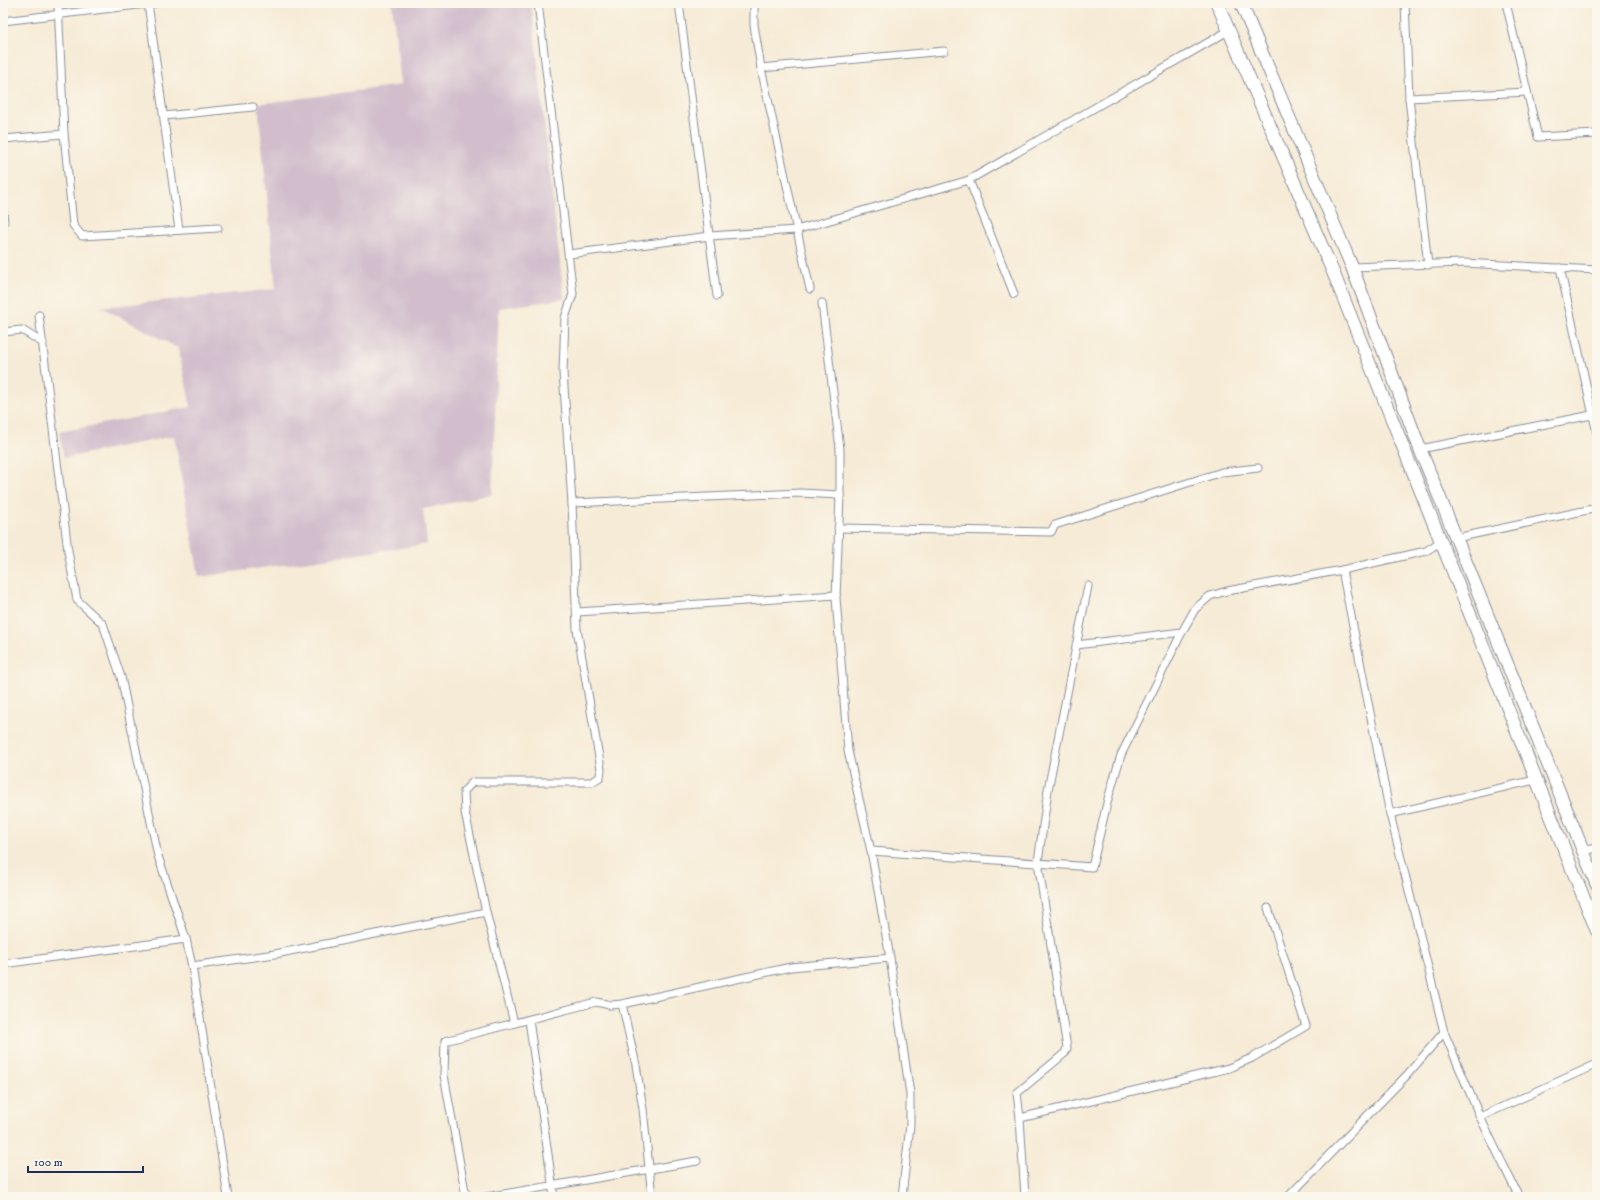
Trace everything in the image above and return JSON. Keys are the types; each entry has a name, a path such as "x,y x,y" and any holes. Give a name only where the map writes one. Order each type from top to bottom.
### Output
{"highway":[{"path":"1217,3 1333,272 1535,780 1597,931"},
{"path":"1241,3 1352,267 1420,449 1597,885"}],"street":[{"path":"58,3 64,134 73,225 82,236 218,228"},
{"path":"3,22 151,3 179,230"},
{"path":"514,1024 486,912 465,812 464,791 473,782 592,782 600,777 601,769 577,629 572,503 564,372 565,318 574,294 538,3"},
{"path":"679,3 717,296"},
{"path":"754,3 754,25 761,68 810,289"},
{"path":"1404,3 1409,98 1428,265"},
{"path":"1506,3 1538,137 1597,134"},
{"path":"569,254 710,236 796,230 969,180 1228,31"},
{"path":"761,68 944,51"},
{"path":"1409,98 1527,92"},
{"path":"164,116 253,107"},
{"path":"3,139 64,134"},
{"path":"969,180 1014,294"},
{"path":"3,212 4,222"},
{"path":"1352,267 1463,263 1597,270"},
{"path":"1560,268 1595,415 1597,433"},
{"path":"822,303 840,449 840,495 836,595 848,751 871,851 890,958 910,1094 910,1125 902,1197"},
{"path":"40,315 68,551 77,600 103,624 121,677 158,856 186,939 192,966 228,1197"},
{"path":"3,332 22,330 43,343"},
{"path":"1420,449 1595,415"},
{"path":"838,528 1051,532 1056,525 1222,472 1258,468"},
{"path":"572,503 800,493 840,495"},
{"path":"1456,538 1597,508"},
{"path":"871,851 1092,867 1108,799 1121,755 1195,609 1210,596 1342,570 1426,551 1440,542"},
{"path":"1342,570 1390,814 1444,1032 1480,1117 1519,1197"},
{"path":"1025,1197 1020,1118 1016,1093 1065,1052 1067,1048 1038,862 1048,790 1088,586"},
{"path":"577,612 836,595"},
{"path":"1076,645 1182,632"},
{"path":"1390,814 1535,780"},
{"path":"1583,851 1597,848"},
{"path":"1020,1118 1229,1068 1252,1058 1306,1026 1268,908"},
{"path":"192,966 275,954 486,912"},
{"path":"3,964 186,939"},
{"path":"466,1197 444,1075 445,1041 596,1002 610,1005 622,1004 791,968 890,958"},
{"path":"622,1004 636,1065 643,1109 652,1197"},
{"path":"528,1020 554,1197"},
{"path":"1288,1197 1407,1074 1444,1032"},
{"path":"1480,1117 1597,1064"},
{"path":"486,1197 697,1161"}],"shaded area":[{"path":"392,3 531,3 564,299 499,308 492,494 423,509 427,544 199,577 174,436 64,458 59,432 191,407 178,348 101,307 276,289 258,104 401,85"}]}
